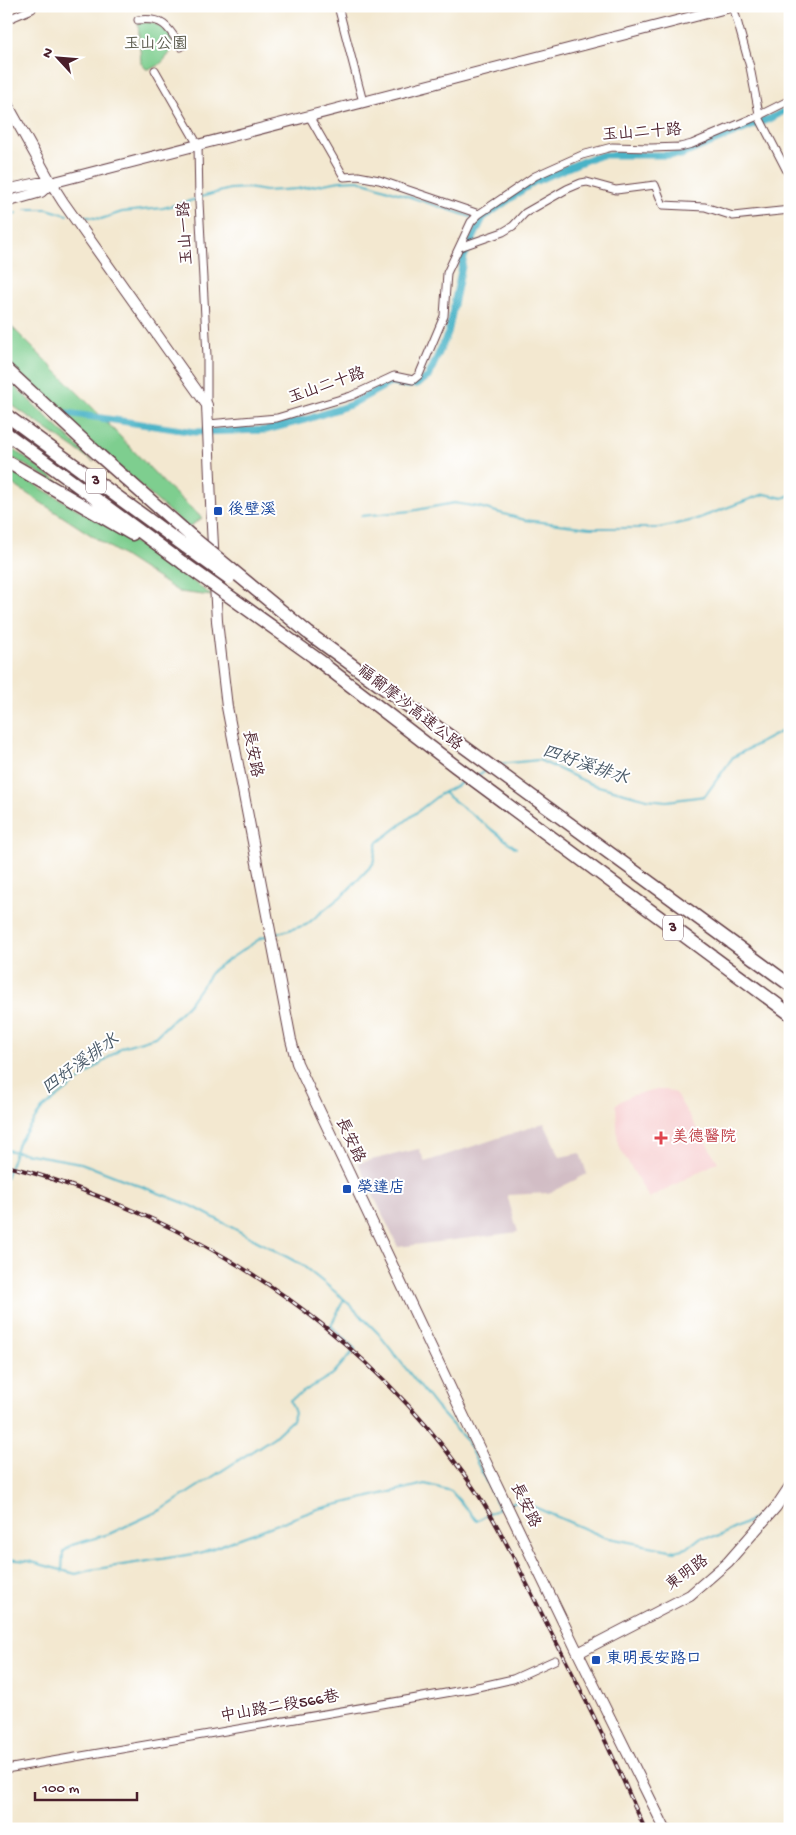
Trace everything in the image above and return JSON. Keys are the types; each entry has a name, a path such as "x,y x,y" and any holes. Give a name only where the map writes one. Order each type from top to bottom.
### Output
{"highway":[{"path":"6,369 189,542"},
{"name":"3","path":"6,415 189,542"},
{"name":"福爾摩沙高速公路","path":"6,433 183,566 324,664 455,766 790,1014"},
{"path":"6,461 126,530 183,566 221,596 324,664"},
{"name":"福爾摩沙高速公路","path":"189,542 475,756 790,985"}],"main road":[{"path":"9,190 38,183 51,183 733,6"},
{"path":"6,102 63,202 207,405"},
{"path":"9,190 36,177 39,172 39,161"},
{"path":"18,200 41,192 51,183"},
{"path":"6,202 53,196 63,202"},
{"name":"長安路","path":"207,405 217,621 227,708 297,1063 578,1653 665,1829"},
{"name":"東明路","path":"578,1653 690,1595 728,1562 776,1507 790,1486"}],"street":[{"path":"6,20 32,9 30,6"},
{"path":"338,6 363,102"},
{"path":"733,6 750,68 760,117 790,177"},
{"path":"138,20 149,19 159,21 170,30 182,47"},
{"name":"玉山一路","path":"155,70 198,145 207,356 207,405"},
{"name":"玉山二十路","path":"208,424 278,418 351,396 394,376 413,380 419,375 444,316 447,273 477,216 535,176 582,155 612,147 680,147 705,140 760,117 790,100"},
{"path":"309,116 344,177 358,176 379,180 477,216"},
{"path":"460,247 503,232 540,204 567,189 588,182 616,190 655,185 663,205 705,207 733,216 790,210"},
{"name":"中山路二段566巷","path":"6,1768 469,1689 513,1679 555,1660"}],"shaded area":[{"name":"美德醫院","path":"652,1090 667,1090 675,1093 718,1162 649,1198 618,1145 616,1104 630,1096"},
{"path":"544,1123 560,1157 580,1153 587,1174 549,1193 507,1195 518,1232 398,1247 358,1163 419,1149 425,1162"}],"green space":[{"name":"玉山公園","path":"151,22 167,32 172,41 172,47 166,58 159,65 146,69 141,63 138,23"},
{"path":"6,325 13,328 166,485 202,518 188,528 98,449 9,364 6,361"},
{"path":"6,378 94,462 6,401"},
{"path":"6,444 60,483 69,490 6,454"},
{"path":"6,468 131,540 212,596 179,592 6,480"}],"waterway":[{"path":"67,413 195,432 266,430 350,405 390,383 417,384 428,377 448,333 464,257 483,218 534,182 586,160 603,155 681,155 769,119 790,108"},
{"path":"201,197 230,189 248,188 265,191 297,189 340,181 358,180 471,217"},
{"path":"77,215 101,219 122,212 163,208 197,199"},
{"path":"26,209 47,209 67,215"},
{"path":"6,217 16,213"},
{"path":"361,516 411,511 454,503 479,507 525,520 590,528 659,528 694,520 765,494 783,498 790,495"},
{"name":"四好溪排水","path":"498,764 539,760 591,784 647,799 667,801 705,796 733,757 790,727"},
{"name":"四好溪排水","path":"476,776 487,770"},
{"name":"四好溪排水","path":"275,934 306,925 344,894 373,864 377,843 439,795 467,780"},
{"path":"444,793 516,848"},
{"name":"四好溪排水","path":"6,1178 18,1143 42,1109 122,1047 155,1037 188,1005 213,970 261,938 268,936"},
{"path":"6,1150 81,1163 192,1206 302,1265 344,1299 378,1333 436,1407 466,1440 499,1508 503,1506"},
{"path":"62,1572 63,1552 72,1545 109,1534 163,1509 274,1437 292,1420 295,1413 290,1400 333,1374 355,1349 331,1326 344,1299"},
{"path":"6,1559 28,1561 76,1574 90,1570 200,1553 318,1509 425,1484 451,1491 477,1521 499,1508"},
{"path":"510,1504 518,1500 604,1537 675,1551 687,1548 701,1537 717,1537 759,1516"}],"railway":[{"path":"6,1166 50,1178 120,1205 173,1229 225,1257 274,1289 321,1324 365,1362 407,1404 445,1448 495,1522 607,1743 645,1829"}],"place":[{"name":"後壁溪","path":"218,511"},
{"name":"美德醫院","path":"661,1138"},
{"name":"榮達店","path":"347,1189"},
{"name":"東明長安路口","path":"596,1660"}]}
